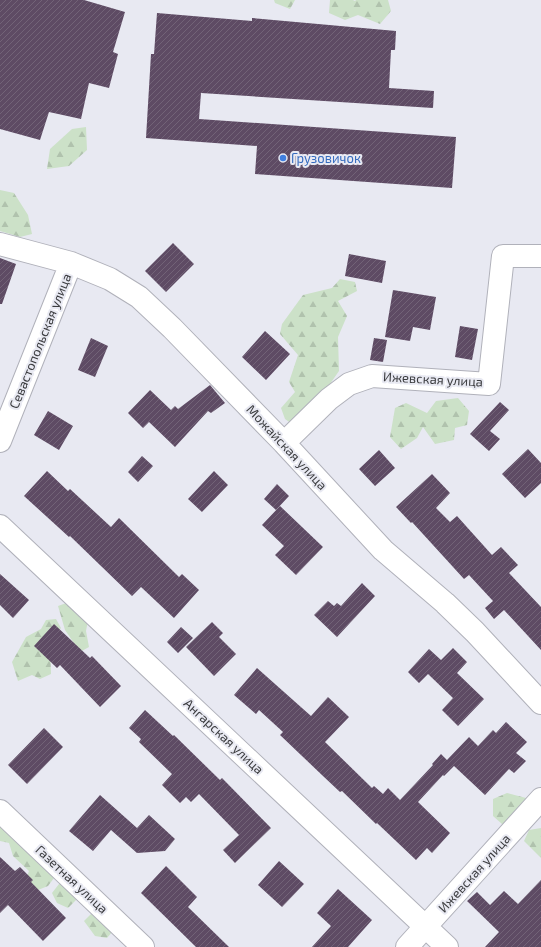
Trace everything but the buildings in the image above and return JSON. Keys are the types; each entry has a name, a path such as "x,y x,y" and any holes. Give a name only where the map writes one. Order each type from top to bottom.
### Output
{"street":[{"name":"Можайская улица","path":"0,244 71,264 110,279 139,297 172,328 284,443 383,550 445,603 475,632 541,703"},
{"name":"Ижевская улица","path":"284,443 329,399 349,384 372,376 489,384 503,256 541,256"},
{"name":"Севастопольская улица","path":"0,441 71,264"},
{"name":"Ангарская улица","path":"0,526 448,947"},
{"name":"Ижевская улица","path":"407,947 541,799"},
{"name":"Газетная улица","path":"0,811 143,947"}],"green space":[{"path":"274,0 295,0 290,9 275,3"},
{"path":"330,0 388,0 391,11 380,24 358,15 345,20 329,13"},
{"path":"86,127 87,150 69,166 47,169 50,149 72,129"},
{"path":"0,190 14,193 28,215 32,234 20,237 0,231"},
{"path":"340,279 355,282 357,291 338,301 347,316 338,337 339,371 309,414 292,424 285,419 281,408 295,392 289,382 298,355 280,334 282,324 303,295 332,288"},
{"path":"458,398 469,411 467,425 455,428 454,440 435,444 423,427 417,438 401,449 390,437 395,408 406,403 427,413 436,401"},
{"path":"72,601 89,615 86,631 89,647 80,652 65,630 58,606"},
{"path":"56,619 61,628 50,642 51,674 40,679 32,675 18,681 12,662 26,637 41,629 46,620"},
{"path":"507,793 526,798 536,809 527,821 502,824 493,816 493,799"},
{"path":"0,818 57,874 48,886 28,894 23,887 29,871 13,856 9,843 0,841"},
{"path":"541,828 541,858 524,841 529,830"},
{"path":"67,883 78,898 68,908 57,903 52,893 59,884"},
{"path":"92,913 113,931 107,938 95,936 84,921"}],"place":[{"name":"Грузовичок","path":"283,158"}]}
